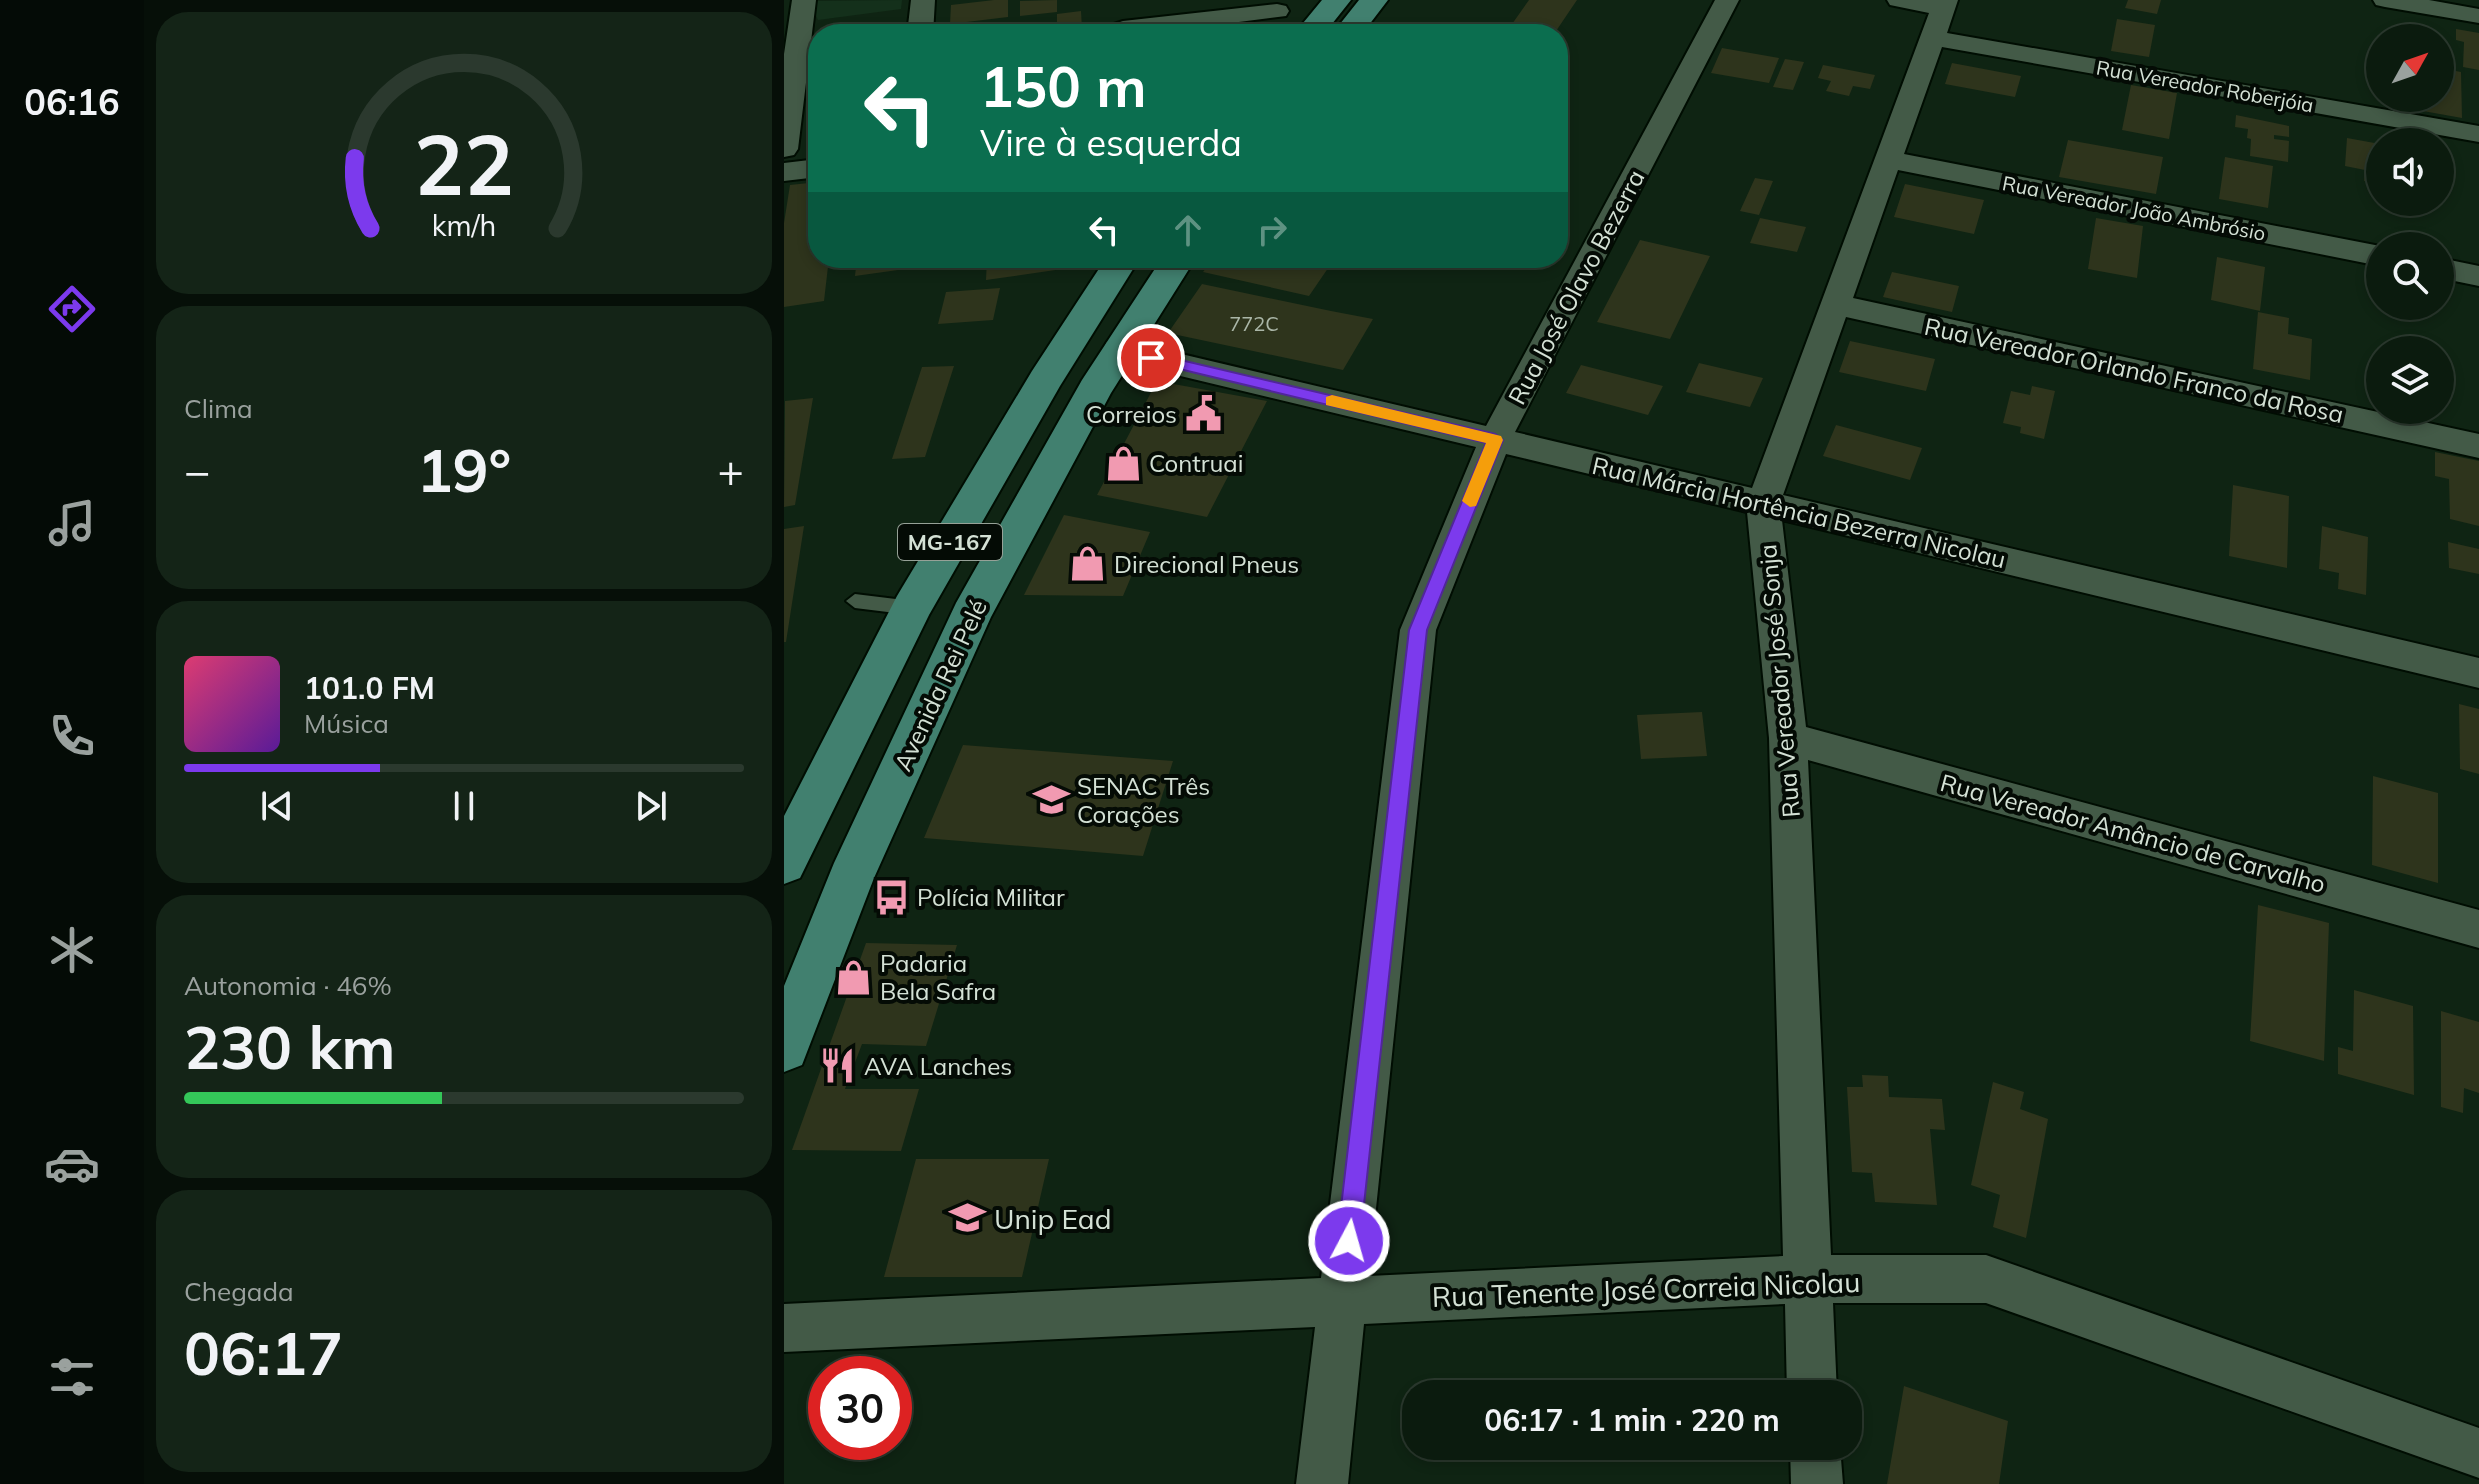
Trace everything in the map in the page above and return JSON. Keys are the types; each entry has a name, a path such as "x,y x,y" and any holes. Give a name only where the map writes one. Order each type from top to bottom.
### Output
{"main road":[{"path":"1317,24 1337,0"},
{"path":"1355,24 1374,0"},
{"name":"MG-167","path":"784,863 912,608 1045,380 1117,268"},
{"name":"Avenida Rei Pelé","path":"784,1048 851,878 971,615 1118,350 1172,268"},
{"path":"912,608 971,615"}],"street":[{"path":"784,149 804,0"},
{"path":"921,24 923,0"},
{"path":"1121,0 1123,24"},
{"name":"Rua José Olavo Bezerra","path":"1322,1484 1418,630 1495,440 1727,0"},
{"name":"Rua Vereador Roberjóia","path":"1899,0 1940,15 2479,134"},
{"path":"2385,0 2479,16"},
{"path":"1166,24 1282,5"},
{"path":"1266,24 1282,5"},
{"name":"Rua Vereador José Sonja","path":"1811,1380 1788,738 1763,503 1940,15"},
{"name":"Rua Vereador João Ambrósio","path":"1887,159 2366,253"},
{"path":"784,172 808,169"},
{"path":"2454,271 2479,276"},
{"name":"Rua Vereador Orlando Franco da Rosa","path":"1835,304 2479,446"},
{"name":"Rua Márcia Hortência Bezerra Nicolau","path":"1118,350 2479,673"},
{"name":"Rua Vereador Amâncio de Carvalho","path":"1788,738 2479,929"},
{"name":"Rua Tenente José Correia Nicolau","path":"784,1328 1807,1279 1986,1279 2479,1453"},
{"path":"1816,1460 1817,1484"}],"lane":[{"path":"855,601 912,608"}],"shaded area":[{"path":"902,0 901,9 818,20 809,1"}],"building":[{"path":"1008,0 1008,17 950,24 951,5"},
{"path":"1057,0 1057,12 1020,16 1020,1"},
{"path":"1529,0 1577,0 1561,24 1512,24"},
{"path":"2128,0 2161,0 2157,14 2125,8"},
{"path":"1081,11 1082,24 1057,24 1057,14"},
{"path":"2117,19 2155,25 2149,57 2111,51"},
{"path":"2456,29 2479,33 2479,70 2463,67 2464,42 2456,40"},
{"path":"1722,48 1779,58 1769,83 1711,73"},
{"path":"1785,59 1804,62 1793,90 1773,87"},
{"path":"1952,63 2021,76 2015,97 1945,84"},
{"path":"1823,65 1875,75 1870,89 1853,86 1849,96 1826,91 1831,81 1818,78"},
{"path":"2454,71 2461,72 2462,118 2429,112 2454,112"},
{"path":"2131,85 2177,93 2169,139 2122,130"},
{"path":"2236,115 2289,126 2289,137 2274,135 2274,139 2289,141 2288,162 2250,156 2248,129 2235,127"},
{"path":"2347,138 2366,141 2366,181 2365,170 2345,166"},
{"path":"2068,140 2163,157 2156,194 2059,177"},
{"path":"2225,157 2273,166 2268,208 2219,199"},
{"path":"1755,178 1773,181 1759,215 1740,211"},
{"path":"808,183 808,268 828,268 824,301 784,307 784,223 790,185"},
{"path":"1905,184 1984,200 1974,234 1894,217"},
{"path":"1760,218 1806,227 1797,252 1750,243"},
{"path":"2096,218 2143,226 2137,278 2088,269"},
{"path":"1640,240 1710,256 1670,339 1597,322"},
{"path":"2217,257 2265,267 2260,311 2211,300"},
{"path":"856,268 898,268 898,270 855,276"},
{"path":"987,268 1069,268 986,280"},
{"path":"1206,268 1328,268 1309,296 1203,272"},
{"path":"1892,272 1959,286 1952,312 1883,297"},
{"path":"1202,284 1373,319 1343,370 1168,333"},
{"path":"1000,288 993,320 938,324 946,292"},
{"path":"2258,312 2289,318 2288,334 2312,339 2310,380 2253,369"},
{"path":"1850,341 1935,359 1926,391 1839,372"},
{"path":"1699,363 1763,378 1750,407 1686,392"},
{"path":"1581,365 1663,386 1648,415 1566,393"},
{"path":"954,366 925,457 892,459 922,367"},
{"path":"1157,381 1267,401 1207,517 1097,495"},
{"path":"2032,386 2055,391 2044,439 2020,433 2021,427 2003,423 2011,391 2030,395"},
{"path":"813,398 795,505 784,507 785,401"},
{"path":"1836,425 1922,448 1910,480 1823,456"},
{"path":"2435,452 2479,461 2479,526 2450,519 2449,479 2435,476"},
{"path":"2233,485 2289,496 2287,568 2229,556"},
{"name":"Direcional Pneus","path":"1064,515 1150,532 1123,596 1024,595"},
{"path":"804,526 786,642 784,642 784,529"},
{"path":"2322,526 2368,537 2366,595 2338,589 2339,573 2319,569"},
{"path":"2448,542 2479,549 2479,574 2449,568"},
{"path":"2459,704 2479,709 2479,774 2460,769"},
{"path":"1702,712 1707,756 1641,759 1637,715"},
{"name":"SENAC Três Corações","path":"963,745 1173,761 1143,856 924,838"},
{"path":"2373,776 2438,793 2438,883 2372,865"},
{"path":"2258,905 2329,923 2324,1061 2250,1041"},
{"path":"866,943 957,945 926,1046 862,1044 845,1089 919,1089 901,1151 792,1150"},
{"path":"2354,990 2413,1006 2414,1095 2338,1074 2338,1047 2353,1051"},
{"path":"2441,1011 2479,1022 2479,1093 2464,1088 2463,1113 2441,1107"},
{"path":"1862,1075 1888,1076 1889,1097 1942,1099 1945,1130 1930,1129 1937,1205 1875,1202 1872,1173 1852,1172 1847,1087 1863,1087"},
{"path":"1993,1082 2024,1092 2020,1109 2048,1119 2026,1238 1993,1227 2000,1195 1971,1185"},
{"name":"Unip Ead","path":"916,1159 1049,1159 1022,1277 884,1277"},
{"path":"1904,1386 2008,1421 1999,1484 1887,1484"}],"slow traffic":[{"path":"1332,401 1495,440 1470,501"}],"place":[{"name":"Correios","path":"1203,414"},
{"name":"Contruai","path":"1123,463"},
{"name":"Direcional Pneus","path":"1088,564"},
{"name":"SENAC Três Corações","path":"1051,800"},
{"name":"Polícia Militar","path":"891,897"},
{"name":"Padaria Bela Safra","path":"854,977"},
{"name":"AVA Lanches","path":"838,1066"},
{"name":"Unip Ead","path":"968,1218"}],"route":[{"path":"1151,358 1495,440 1418,630 1349,1241"}]}
